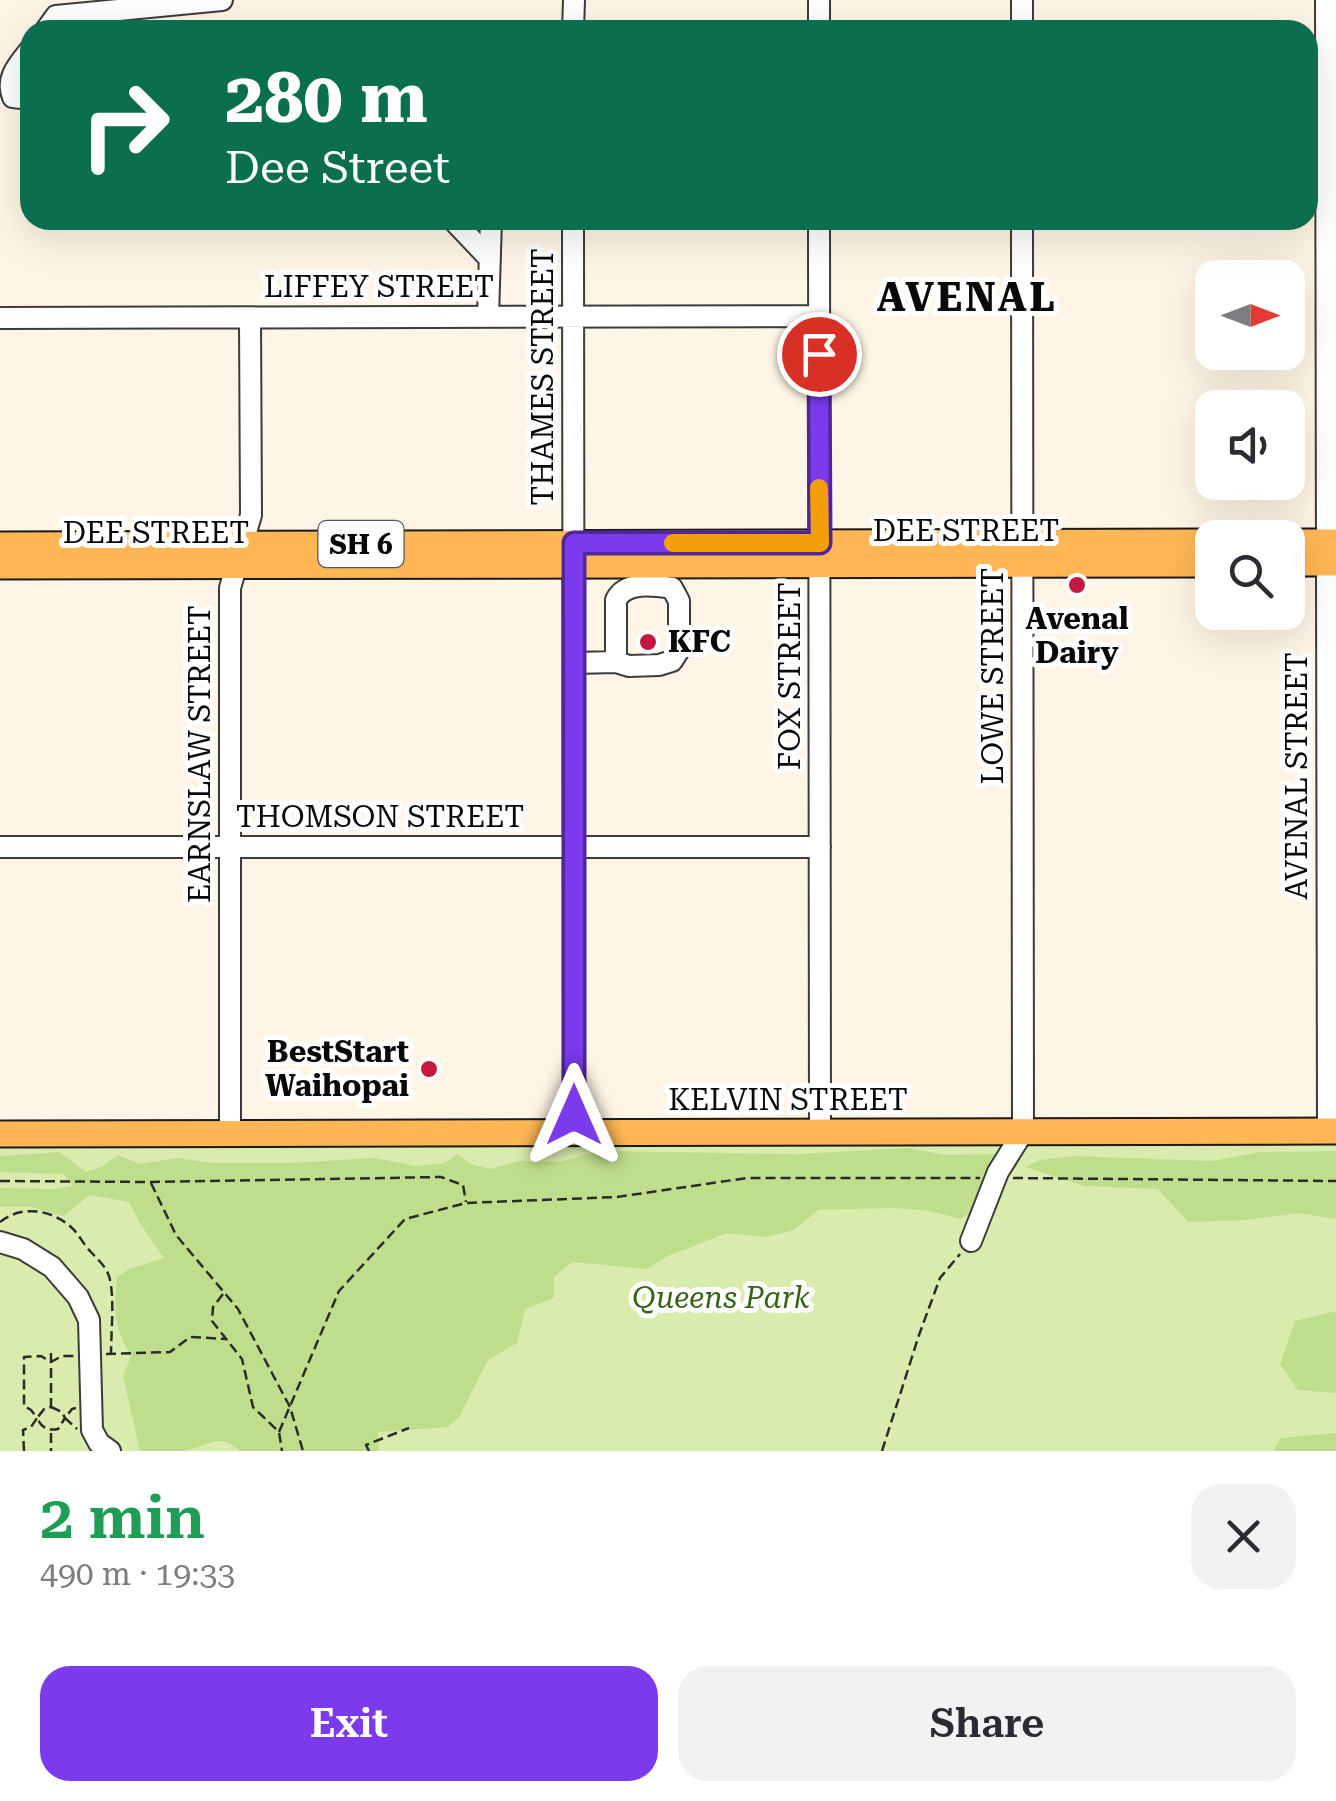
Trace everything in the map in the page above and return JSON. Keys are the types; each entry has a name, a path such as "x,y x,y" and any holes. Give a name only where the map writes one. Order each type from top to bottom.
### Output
{"main road":[{"name":"DEE STREET","path":"0,566 239,555 1023,553 1195,543"},
{"name":"DEE STREET","path":"0,545 239,555"},
{"path":"1305,546 1331,552"},
{"path":"1305,559 1331,552"},
{"name":"DEE STREET","path":"1023,553 1195,563"},
{"name":"KELVIN STREET","path":"0,1134 1332,1131"}],"street":[{"path":"53,20 56,16 222,0"},
{"name":"AVENAL STREET","path":"1326,0 1332,1131"},
{"path":"20,64 13,73 10,90 12,96 20,97"},
{"path":"462,230 488,258"},
{"path":"488,317 490,230"},
{"name":"THAMES STREET","path":"573,230 574,1133"},
{"name":"FOX STREET","path":"818,230 820,1132"},
{"name":"LOWE STREET","path":"1022,230 1023,1132"},
{"name":"LIFFEY STREET","path":"0,318 818,316"},
{"name":"EARNSLAW STREET","path":"230,1134 230,588 252,514 250,318"},
{"path":"574,663 659,666 672,661 679,650 679,600 675,591 668,587 622,590 616,600 616,662"},
{"name":"THOMSON STREET","path":"0,847 820,847"},
{"path":"971,1242 995,1178 1023,1132"},
{"path":"0,1242 23,1248 52,1267 78,1297 88,1320 94,1355 92,1430 98,1443 110,1451"}],"path":[{"path":"0,1181 440,1177 462,1186 466,1204"},
{"path":"282,1451 279,1432 339,1291 406,1219 466,1204 617,1196 747,1178 1336,1181"},
{"path":"150,1182 176,1235 238,1309 290,1407 302,1451"},
{"path":"0,1222 25,1210 48,1215 72,1228 106,1268 110,1284 94,1355"},
{"path":"882,1451 940,1278 971,1242"},
{"path":"224,1293 213,1307 212,1321 242,1358 253,1407 279,1432"},
{"path":"52,1362 62,1356 170,1352 190,1337 229,1340"},
{"path":"52,1353 52,1407"},
{"path":"24,1451 23,1430 31,1428 37,1418 45,1408 57,1408 65,1418 58,1429 46,1429 37,1418 32,1410 24,1406 24,1357 41,1356 52,1362"},
{"path":"369,1451 366,1445 410,1428"},
{"path":"51,1430 52,1451"}],"green space":[{"name":"Queens Park","path":"1336,1142 1336,1451 0,1451 0,1147"},
{"path":"908,1148 946,1155 997,1154 977,1209 960,1219 907,1209 819,1209 794,1230 765,1237 727,1233 646,1269 572,1262 554,1277 554,1298 525,1309 517,1343 488,1360 459,1417 448,1427 378,1432 379,1451 240,1451 219,1441 184,1451 140,1451 123,1376 131,1356 116,1318 117,1277 164,1258 129,1202 89,1195 64,1216 31,1207 0,1207 0,1188 73,1186 63,1174 0,1172 0,1156 59,1152 86,1172 118,1155 140,1164 177,1158 212,1163 289,1163 375,1158 416,1166 445,1163 457,1154 471,1164 492,1169 518,1161 560,1162 601,1151 799,1154"},
{"path":"1336,1151 1336,1219 1298,1213 1188,1222 1158,1189 1085,1186 1025,1167 1040,1160 1073,1156 1211,1161 1261,1152"},
{"path":"1336,1311 1336,1393 1298,1390 1280,1364 1295,1321"},
{"path":"1336,1433 1336,1451 1273,1451 1281,1438"}],"slow traffic":[{"path":"673,543 820,543 819,488"}],"place":[{"name":"Avenal Dairy","path":"1077,585"},
{"name":"KFC","path":"648,642"},
{"name":"BestStart Waihopai","path":"429,1069"}],"district":[{"name":"AVENAL","path":"967,297"}],"route":[{"path":"574,1115 574,543 820,543 819,354"}]}
